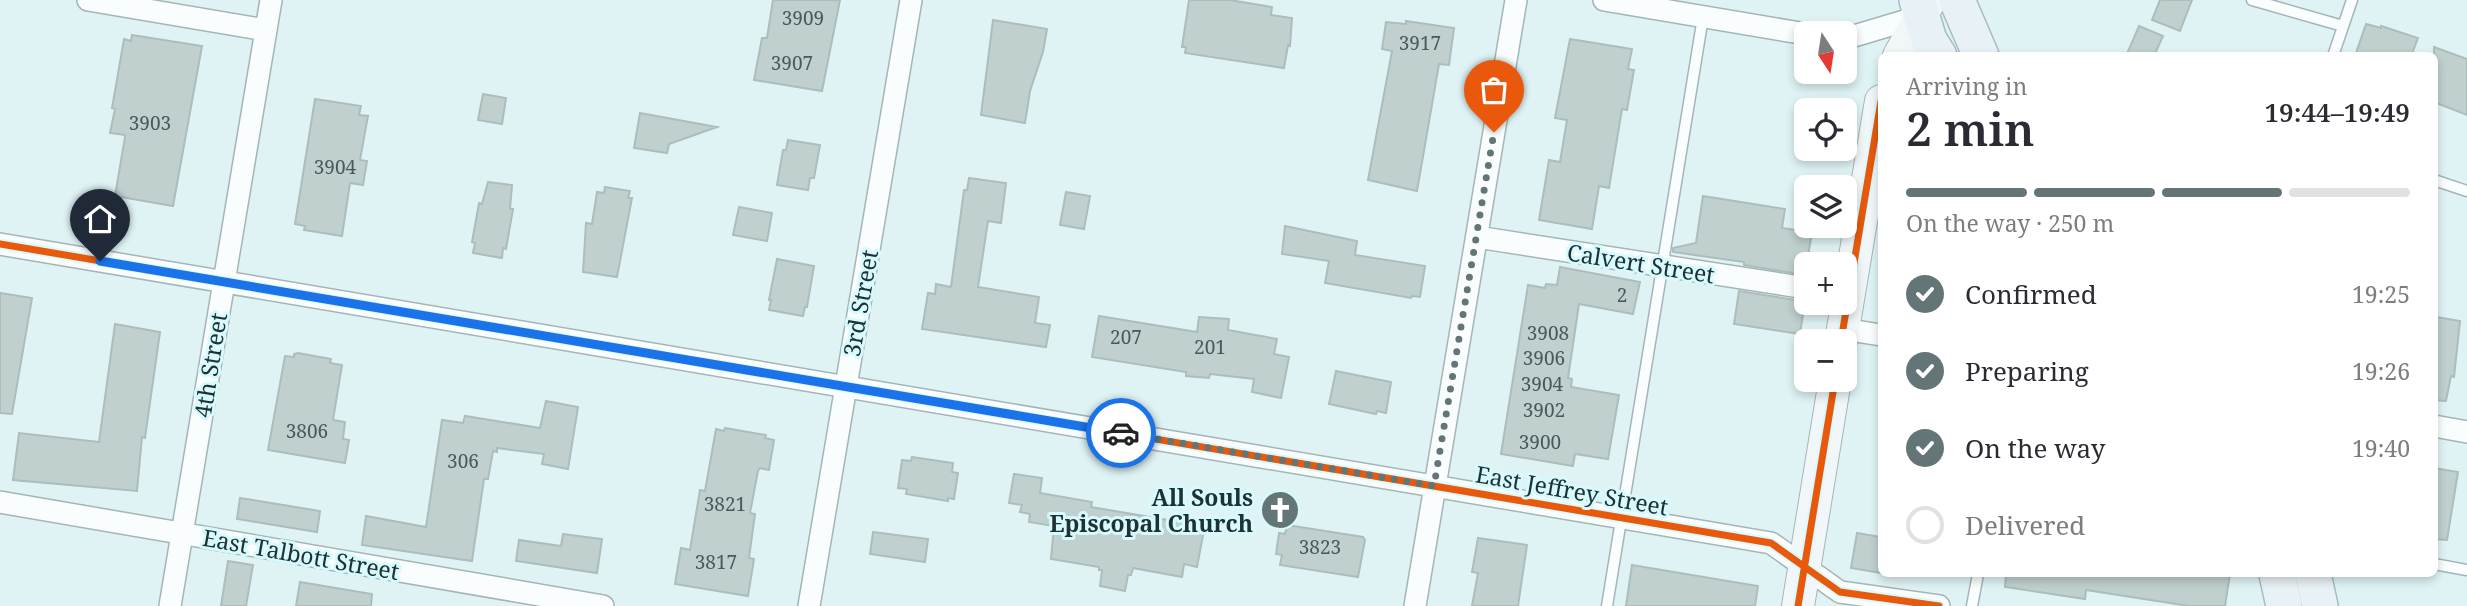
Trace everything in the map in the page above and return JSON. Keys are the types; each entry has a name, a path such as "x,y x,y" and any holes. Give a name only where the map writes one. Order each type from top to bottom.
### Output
{"main road":[{"path":"1957,0 1979,52"},
{"path":"1901,52 1922,5"},
{"path":"1922,5 1930,40 1937,52"},
{"path":"1854,252 1878,118"},
{"path":"1798,606 1833,392"},
{"path":"2278,577 2284,606"},
{"path":"2314,577 2320,606"}],"street":[{"path":"88,0 266,30"},
{"name":"4th Street","path":"170,606 271,0"},
{"name":"3rd Street","path":"809,606 911,0"},
{"path":"1415,606 1516,0"},
{"path":"1604,0 1794,32"},
{"path":"1857,33 1922,5"},
{"name":"Calvert Street","path":"1477,237 1794,286"},
{"name":"East Jeffrey Street","path":"0,244 1772,543 1840,592 1931,606"},
{"path":"1857,335 1878,335"},
{"path":"2438,427 2467,432"},
{"name":"East Talbott Street","path":"0,502 603,606"}],"lane":[{"path":"2252,0 2343,26"},
{"path":"2334,52 2352,0"},
{"path":"1606,606 1703,17"},
{"path":"2438,181 2467,191"},
{"path":"2438,566 2467,570"},
{"path":"1972,606 1977,577"}],"building":[{"path":"773,0 840,0 822,91 754,80 762,38 767,38"},
{"path":"1189,0 1230,0 1272,7 1271,15 1292,18 1290,46 1288,45 1284,68 1185,53 1186,47 1182,47"},
{"path":"2160,0 2192,0 2180,31 2152,20"},
{"path":"993,20 1047,29 1043,52 1030,91 1025,123 981,115"},
{"path":"1406,21 1454,28 1449,65 1439,64 1417,191 1368,180 1392,51 1382,49 1386,22 1406,24"},
{"path":"2366,24 2418,38 2413,52 2356,52"},
{"path":"2139,26 2163,36 2156,52 2128,52"},
{"path":"132,35 202,46 173,206 115,196 125,135 110,133 115,109 112,108 124,39 131,41"},
{"path":"1570,39 1632,49 1628,69 1634,70 1627,110 1622,109 1609,188 1599,186 1592,229 1539,220 1549,160 1560,162 1567,120 1555,118"},
{"path":"2434,47 2467,59 2467,115 2438,104 2438,52 2434,52"},
{"path":"483,94 506,98 502,124 478,120"},
{"path":"315,99 361,106 359,115 368,116 360,160 367,161 363,185 350,183 342,236 304,230 305,226 295,224"},
{"path":"640,113 717,127 669,144 667,153 634,148"},
{"path":"788,140 820,145 814,178 810,178 808,190 777,185 783,150 786,150"},
{"path":"969,178 1006,183 1001,223 988,221 978,287 1039,297 1035,323 1050,325 1046,347 922,329 928,293 935,294 936,284 951,287 964,190 967,190"},
{"path":"488,182 512,185 510,209 513,209 502,258 473,253 475,243 472,242 479,203 482,204"},
{"path":"605,187 630,191 628,198 632,198 617,277 583,272 586,223 592,224 597,192 604,193"},
{"path":"1066,192 1090,196 1084,229 1060,225"},
{"path":"1703,196 1785,209 1782,228 1794,230 1794,238 1811,238 1809,252 1794,252 1794,273 1744,265 1744,262 1673,252 1673,248 1696,243"},
{"path":"739,207 772,213 767,241 733,235"},
{"path":"1285,226 1357,241 1355,255 1425,266 1420,297 1411,298 1325,283 1329,261 1282,254"},
{"path":"777,259 814,266 803,316 769,310"},
{"path":"1560,267 1640,282 1633,314 1579,304 1568,378 1572,379 1571,387 1619,395 1608,459 1575,454 1573,466 1501,454 1528,285 1545,288 1546,284 1557,285"},
{"path":"1739,291 1794,300 1794,315 1803,315 1801,329 1794,329 1794,333 1734,324"},
{"path":"0,293 32,298 12,414 0,413"},
{"path":"1099,316 1197,332 1199,317 1229,319 1228,330 1277,339 1274,354 1289,357 1281,398 1252,392 1254,379 1210,374 1209,378 1186,376 1186,372 1092,357"},
{"path":"2438,317 2460,321 2454,377 2451,376 2446,401 2438,400"},
{"path":"115,324 160,332 145,438 142,437 137,491 13,480 19,433 99,442"},
{"path":"294,354 331,359 330,363 342,365 333,420 345,422 343,439 349,440 345,463 268,450 285,356 294,357"},
{"path":"1336,371 1391,382 1386,413 1377,411 1376,414 1329,404"},
{"path":"546,401 578,407 568,469 542,464 544,454 497,448 497,452 493,451 488,479 484,479 472,561 362,545 366,516 426,527 442,420 463,423 465,416 540,428"},
{"path":"725,428 766,435 765,438 774,440 769,470 760,468 758,471 750,513 755,514 749,558 754,559 748,596 675,584 681,548 690,550 700,490 705,491 716,429 724,431"},
{"path":"912,457 953,463 952,472 958,473 954,499 948,498 948,501 906,494 907,489 898,488 902,460 911,461"},
{"path":"2438,469 2458,472 2447,540 2438,539"},
{"path":"1014,474 1042,478 1040,493 1092,502 1091,507 1174,521 1175,518 1203,522 1197,567 1184,564 1182,577 1133,568 1131,575 1128,575 1125,591 1100,586 1102,570 1099,570 1099,567 1051,559 1054,526 1029,522 1030,514 1020,512 1022,505 1009,503"},
{"path":"240,498 320,511 317,532 237,519"},
{"path":"1287,525 1363,537 1365,540 1358,577 1280,565 1282,555 1276,554 1279,533 1285,534"},
{"path":"873,532 928,539 925,562 870,554"},
{"path":"1857,533 1878,536 1878,572 1851,568"},
{"path":"563,534 602,539 597,573 516,561 519,540 561,546"},
{"path":"1478,538 1527,545 1518,606 1472,606 1478,573 1472,572"},
{"path":"228,561 253,565 246,606 221,606"},
{"path":"1632,565 1758,586 1755,606 1626,606"},
{"path":"2006,577 2230,577 2225,606 2189,606 2086,590 2085,599 2005,587"},
{"path":"300,582 372,594 371,606 296,606"}],"cycle path":[{"path":"1843,329 1878,119"},
{"path":"0,244 1771,543 1840,592 1939,606"},
{"path":"1798,606 1833,392"}],"way so far":[{"path":"1121,433 1434,486 1494,132"}],"place":[{"name":"All Souls Episcopal Church","path":"1280,510"}],"route":[{"path":"100,261 1121,433"}]}
